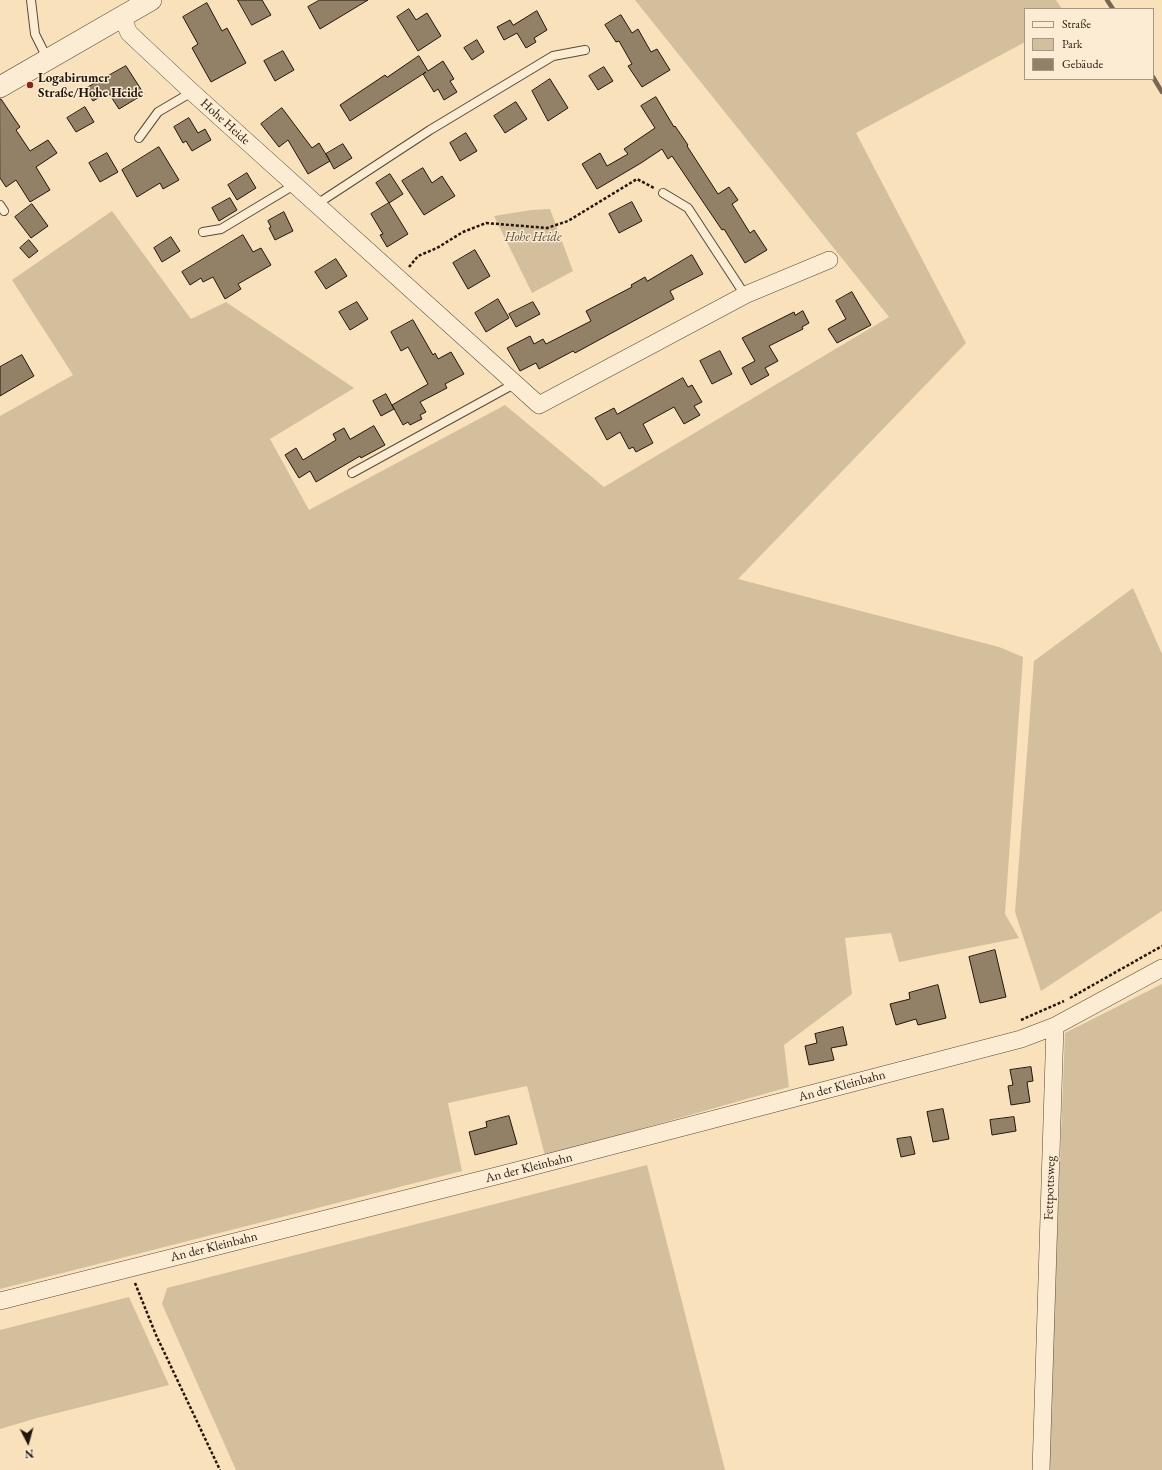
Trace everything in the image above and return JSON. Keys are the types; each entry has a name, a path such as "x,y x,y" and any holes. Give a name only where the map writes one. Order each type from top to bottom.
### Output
{"street":[{"path":"0,87 152,0"},
{"name":"Hohe Heide","path":"122,17 129,33 192,92 539,405 745,295 829,260"},
{"path":"1055,1026 1162,968"},
{"name":"An der Kleinbahn","path":"0,1301 504,1174 918,1067 1021,1039 1055,1026"},
{"name":"Fettpottsweg","path":"1041,1470 1055,1026"}],"lane":[{"path":"32,0 35,34 48,60"},
{"path":"317,204 430,130 553,56 585,50"},
{"name":"Hohe Heide","path":"139,138 158,112 192,92"},
{"path":"203,232 221,229 294,185"},
{"path":"663,193 688,208 745,295"},
{"path":"352,473 514,384"}],"path":[{"path":"400,280 404,272 418,256 437,248 463,232 486,223 547,228 568,221 637,179 663,193"},
{"path":"1021,1021 1063,1002 1162,946"},
{"path":"129,1268 156,1335 220,1470"}],"green space":[{"path":"635,0 1056,0 1061,8 1024,8 1024,43 856,133 966,343 738,579 999,647 1023,657 1005,914 1019,938 899,962 891,933 845,938 852,994 784,1045 789,1087 545,1156 527,1086 448,1103 462,1171 0,1289 0,416 73,375 12,280 112,211 191,319 226,302 354,388 270,439 309,510 505,405 604,487 889,317"},
{"name":"Hohe Heide","path":"550,209 573,271 532,293 494,216 531,210"},
{"path":"1133,588 1162,654 1162,911 1041,991 1015,912 1034,661"},
{"path":"1162,984 1162,1470 1048,1470 1065,1033"},
{"path":"647,1165 725,1470 236,1470 162,1304 167,1288"},
{"path":"129,1297 169,1385 37,1418 0,1429 0,1330"}],"building":[{"path":"238,0 262,0 271,15 252,25"},
{"path":"320,0 368,0 320,29 308,7"},
{"path":"207,3 222,31 227,28 246,63 211,82 192,48 198,44 183,17"},
{"path":"409,9 416,20 427,13 441,36 418,51 397,17"},
{"path":"537,11 547,30 534,38 536,42 526,48 517,33 504,40 497,27 510,20 513,25"},
{"path":"621,15 632,33 638,29 651,52 657,49 670,70 642,87 628,66 632,64 619,41 616,42 605,25"},
{"path":"477,40 484,52 472,60 464,48"},
{"path":"283,51 294,70 275,81 264,61"},
{"path":"419,56 428,71 443,61 454,79 450,81 457,92 444,100 438,89 434,92 423,74 426,72 350,121 340,105 385,75 387,77"},
{"path":"126,66 144,94 119,109 108,92 93,101 85,89"},
{"path":"604,67 613,81 598,90 589,76"},
{"path":"550,79 568,108 548,121 532,91"},
{"path":"656,97 718,194 729,187 738,200 732,204 750,233 754,230 767,250 745,263 724,229 722,230 672,156 668,159 662,149 597,189 582,164 600,153 607,166 628,154 624,149 655,128 641,106"},
{"path":"0,99 20,127 16,130 30,151 48,140 57,153 36,167 50,190 30,202 16,180 6,187 0,178"},
{"path":"516,102 527,119 505,133 494,116"},
{"path":"85,107 94,122 76,132 67,118"},
{"path":"282,108 312,148 319,143 330,161 308,174 288,140 279,147 261,124"},
{"path":"189,118 198,133 205,129 211,140 192,151 186,141 183,143 174,127"},
{"path":"466,133 477,151 460,161 450,143"},
{"path":"343,144 352,158 334,169 326,154"},
{"path":"159,147 179,180 163,189 160,183 137,197 122,170"},
{"path":"107,153 118,172 100,182 89,163"},
{"path":"423,168 432,183 442,176 455,196 424,215 402,181"},
{"path":"247,173 256,188 237,200 228,185"},
{"path":"390,174 403,194 389,203 376,183"},
{"path":"230,198 237,210 219,221 212,208"},
{"path":"632,202 642,221 619,233 609,214"},
{"path":"389,203 408,234 387,247 380,235 383,234 371,214"},
{"path":"32,204 48,226 31,238 15,217"},
{"path":"284,212 293,231 275,240 269,228 271,227 268,221"},
{"path":"243,235 253,252 261,248 271,265 238,284 241,289 225,299 213,277 203,282 201,278 190,285 182,272"},
{"path":"171,237 180,251 162,262 154,248"},
{"path":"29,240 38,251 29,258 20,248"},
{"path":"475,250 490,276 468,289 453,263"},
{"path":"692,255 703,274 670,291 674,299 575,353 573,351 539,369 536,363 520,371 507,348 530,336 534,344 543,339 546,344 591,321 586,311 632,287 631,285 645,277 647,281"},
{"path":"336,259 347,276 326,289 315,272"},
{"path":"852,292 871,325 837,343 828,329 846,319 836,301"},
{"path":"498,299 509,318 486,332 475,313"},
{"path":"357,302 368,319 350,330 339,312"},
{"path":"533,302 540,314 516,327 509,314"},
{"path":"803,311 809,323 802,327 803,329 769,346 778,361 765,368 769,375 751,385 742,368 755,361 742,338 794,312 795,315"},
{"path":"413,320 433,355 435,353 438,359 451,352 464,374 445,384 447,388 420,402 426,412 420,415 422,419 410,425 408,422 403,425 392,405 428,384 408,347 401,351 391,332"},
{"path":"720,351 732,374 712,384 700,361"},
{"path":"22,355 34,376 0,396 0,367"},
{"path":"683,378 688,387 692,385 702,402 694,406 700,415 684,424 674,407 643,424 653,443 636,452 633,447 629,449 620,432 607,440 595,418 614,408 617,414"},
{"path":"386,394 394,409 381,416 373,401"},
{"path":"374,426 385,445 361,458 360,456 316,482 310,471 299,478 285,455 296,448 303,460 336,440 333,434 344,428 350,439"},
{"path":"995,950 1006,997 980,1003 969,957"},
{"path":"938,985 946,1018 918,1025 916,1019 896,1025 890,1004 910,999 909,993"},
{"path":"843,1027 847,1045 831,1048 834,1060 809,1065 805,1046 817,1043 815,1034"},
{"path":"1031,1067 1033,1081 1027,1082 1030,1102 1011,1105 1008,1086 1013,1085 1010,1070"},
{"path":"943,1109 949,1139 933,1142 927,1112"},
{"path":"509,1116 517,1144 475,1155 469,1132 487,1127 486,1122"},
{"path":"1014,1117 1016,1131 992,1135 990,1120"},
{"path":"911,1137 915,1154 901,1157 897,1139"}],"waterway":[{"path":"1107,0 1112,8"},
{"path":"1154,79 1162,92"}],"place":[{"name":"Logabirumer Straße/Hohe Heide","path":"30,85"}]}
